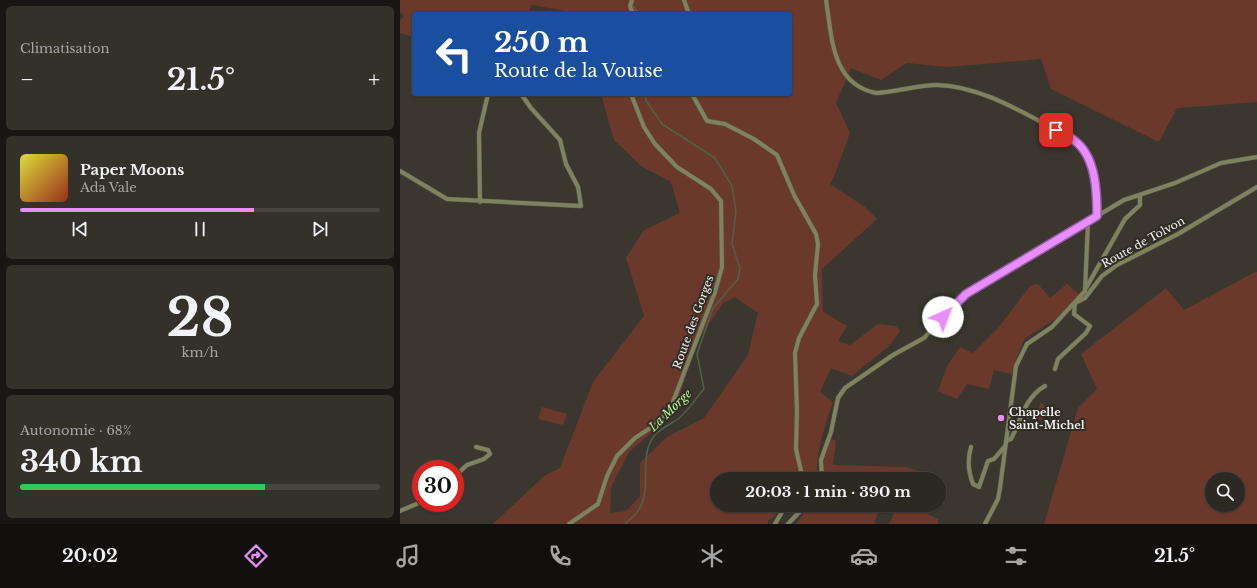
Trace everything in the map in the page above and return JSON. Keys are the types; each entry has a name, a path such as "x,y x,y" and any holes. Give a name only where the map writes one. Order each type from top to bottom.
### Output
{"street":[{"path":"632,0 630,6 632,12"},
{"path":"684,0 688,12"},
{"path":"826,0 834,54 854,82 868,91 876,92 928,86 955,87 999,102 1068,136 1076,141 1089,159 1093,175 1097,216"},
{"path":"480,202 479,133 488,96"},
{"path":"400,171 447,199 480,202 582,205 578,187 566,164 560,140 531,108 522,96"},
{"name":"Route des Gorges","path":"569,524 598,504 607,476 617,456 635,438 661,421 671,407 715,292 722,267 721,201 711,188 677,167 655,144 644,127 632,96"},
{"path":"693,96 707,121 725,124 754,139 777,156 794,195 816,234 818,244 815,275 817,304 814,313 799,338 795,353 797,411 796,450 800,472"},
{"path":"822,472 821,460 831,432 838,398 845,388 893,355 924,338 966,294 1124,200 1140,196 1221,163 1257,157"},
{"name":"Route de Tolvon","path":"985,524 998,499 1016,366 1022,352 1034,338 1052,327 1075,303 1085,298 1102,276 1117,265 1178,234 1257,187"},
{"path":"1055,369 1058,359 1086,333 1090,326 1074,314 1075,303 1085,291 1124,219 1140,205 1140,196"},
{"path":"1085,291 1088,222"},
{"path":"970,447 968,457 969,470 973,484 979,487 988,461 994,459 1005,444 1011,439 1032,397 1037,391 1046,386"},
{"path":"464,468 467,465 484,459 490,454 488,450 476,447"},
{"path":"400,511 412,506"},
{"path":"775,524 782,512"},
{"path":"788,524 799,512"}],"shaded area":[{"path":"400,0 1257,0 1257,102 1177,108 1159,142 1051,89 1041,59 948,67 907,63 881,80 851,68 836,103 850,133 830,184 865,207 877,219 822,269 823,312 847,326 838,341 850,345 878,324 896,326 900,331 889,346 852,376 831,368 820,392 833,402 819,449 817,472 710,472 710,512 778,512 768,521 768,524 493,524 544,476 560,468 593,382 644,316 626,258 644,230 680,213 671,182 641,166 614,140 602,96 792,96 792,12 571,12 532,5 528,12 412,12 412,36 400,33 400,21 404,16 400,12","holes":["735,297 758,313 748,355 704,418 667,437 640,463 640,496 626,511 610,513 611,487 629,452 652,432 678,399 698,340 723,303"]},
{"path":"1257,271 1257,524 1044,524 1078,408 1097,389 1081,354 1166,288 1184,310"},
{"path":"1038,284 1050,298 1067,284 1086,300 1025,338 1012,374 994,370 989,389 967,384 957,399 938,391 947,366 960,347 973,353 998,328 1030,286"},
{"path":"1040,403 1048,407 1043,420 1037,419"},
{"path":"542,407 567,414 563,425 538,419"},
{"path":"831,439 836,441 833,465 907,467 920,472 823,472 824,460"},
{"path":"805,512 878,512 874,524 796,524"},
{"path":"895,512 926,512 938,519 938,524 889,524"}],"waterway":[{"name":"La Morge","path":"632,5 638,12"},
{"name":"La Morge","path":"625,524 638,511 642,504 645,488 646,456 650,442 660,430 682,416 704,389 697,354 713,308 738,279 740,268 732,244 736,211 732,186 715,158 662,124 647,102 645,96"}],"place":[{"name":"Chapelle Saint-Michel","path":"1001,418"}],"route":[{"path":"943,317 966,294 1097,216 1093,175 1089,159 1076,141 1056,130"}]}
